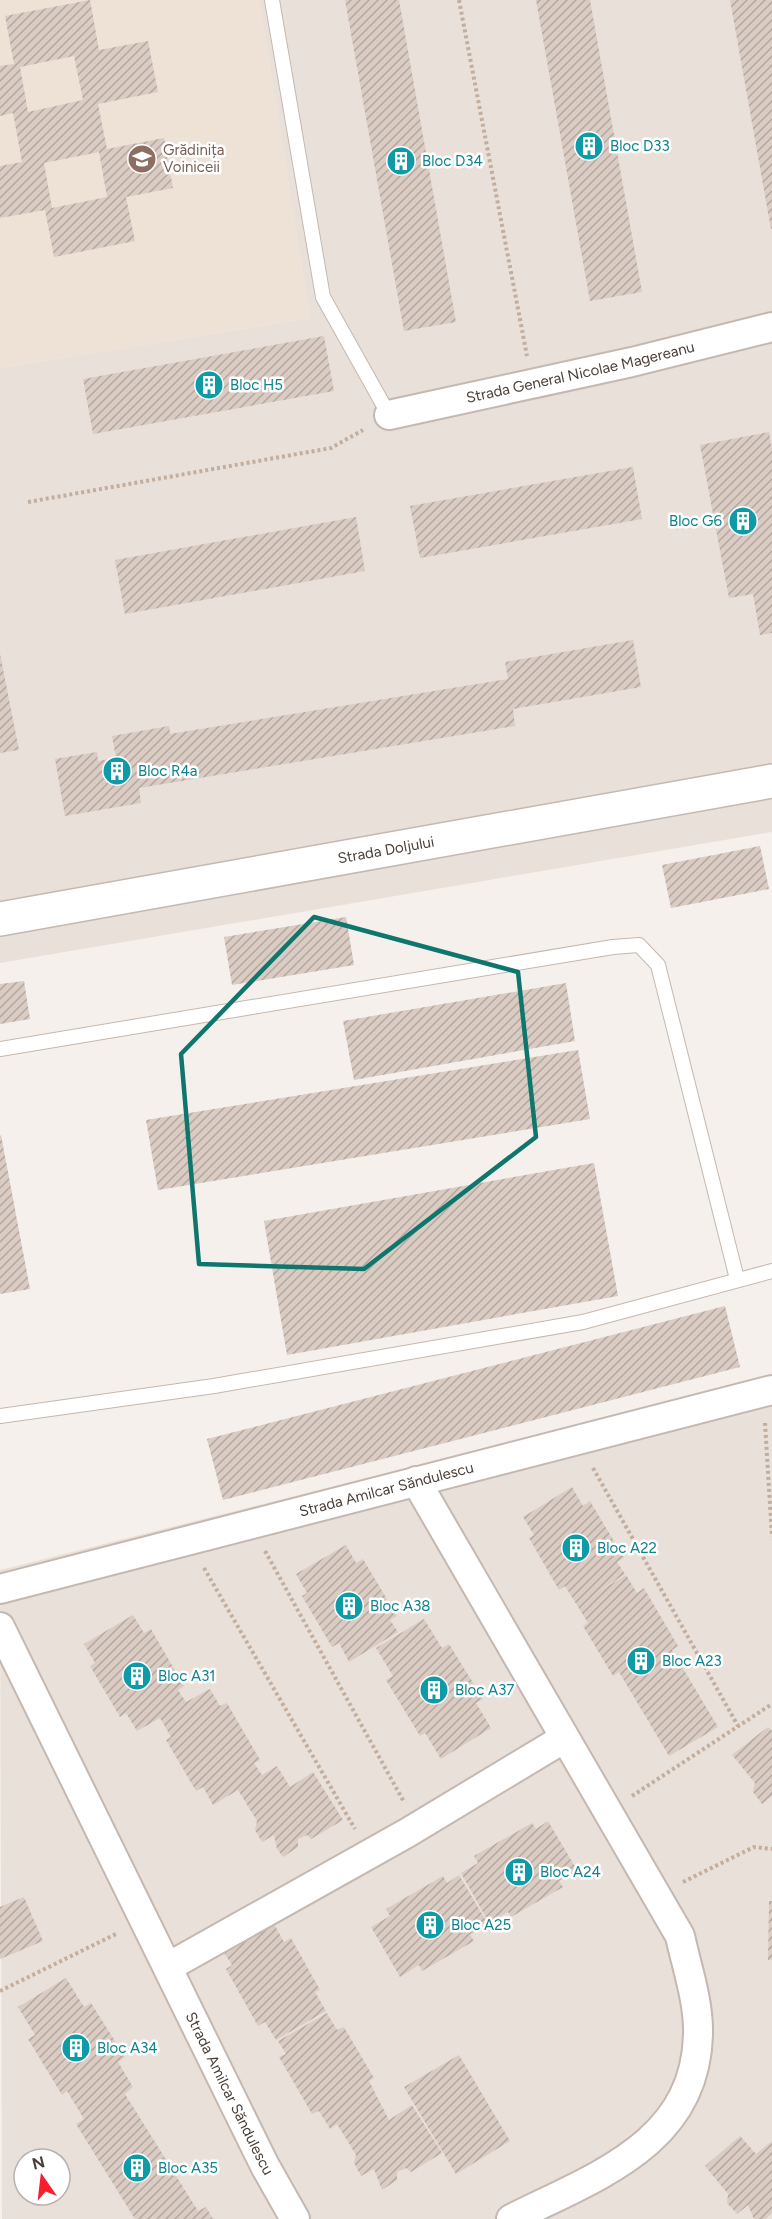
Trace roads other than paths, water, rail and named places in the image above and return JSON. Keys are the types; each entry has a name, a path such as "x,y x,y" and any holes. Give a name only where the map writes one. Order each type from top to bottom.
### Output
{"street":[{"name":"Strada General Nicolae Magereanu","path":"389,415 532,384 772,327"},
{"name":"Strada Doljului","path":"0,919 772,782"},
{"name":"Strada Amilcar Săndulescu","path":"0,1589 768,1391"},
{"path":"416,1481 563,1739 680,1936 692,1986 698,2035 690,2087 662,2130 631,2157 511,2219"},
{"name":"Strada Amilcar Săndulescu","path":"0,1627 265,2166 295,2219"},
{"path":"168,1967 418,1827 563,1739"}],"lane":[{"path":"272,0 323,297 389,415"},
{"path":"0,1049 613,947 639,945 658,965 737,1279"},
{"path":"0,1416 214,1386 583,1322 772,1271"}],"place":[{"name":"Bloc D33","path":"589,146"},
{"name":"Grădinița Voiniceii","path":"142,159"},
{"name":"Bloc D34","path":"401,161"},
{"name":"Bloc H5","path":"209,385"},
{"name":"Bloc G6","path":"743,521"},
{"name":"Bloc R4a","path":"117,771"},
{"name":"Bloc A22","path":"576,1548"},
{"name":"Bloc A38","path":"349,1606"},
{"name":"Bloc A23","path":"641,1661"},
{"name":"Bloc A31","path":"137,1676"},
{"name":"Bloc A37","path":"434,1690"},
{"name":"Bloc A24","path":"519,1872"},
{"name":"Bloc A25","path":"430,1925"},
{"name":"Bloc A34","path":"76,2048"},
{"name":"Bloc A35","path":"137,2168"}]}
